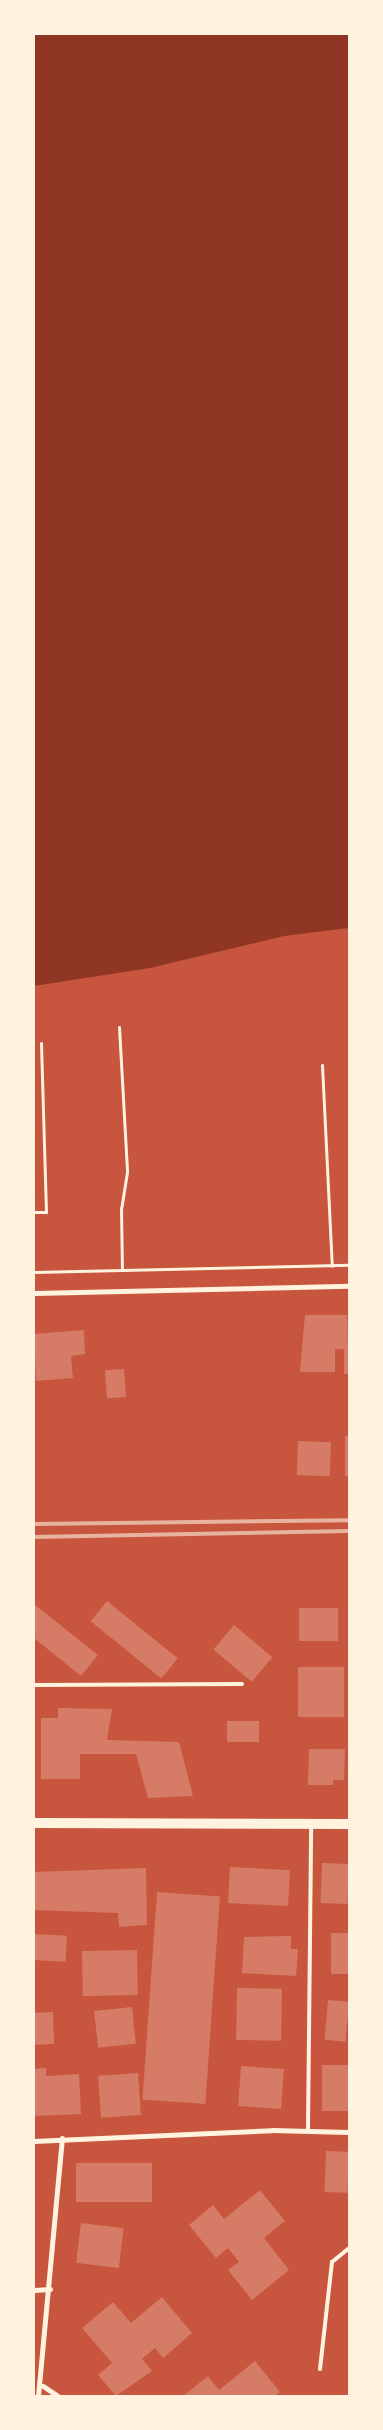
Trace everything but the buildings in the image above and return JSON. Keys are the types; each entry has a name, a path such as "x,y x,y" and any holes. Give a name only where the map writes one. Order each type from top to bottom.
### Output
{"main road":[{"path":"34,1823 349,1824"}],"street":[{"path":"34,1293 349,1286"},
{"path":"34,2140 308,2129 349,2132"},
{"path":"38,2396 43,2386 62,2138"},
{"path":"34,2290 50,2288"},
{"path":"43,2386 58,2396"}],"lane":[{"path":"34,1684 242,1684"},
{"path":"308,2129 311,1824"},
{"path":"320,2369 332,2262 349,2248"}],"path":[{"path":"119,1028 127,1172 121,1208 122,1270"},
{"path":"34,1212 46,1212 41,1043"},
{"path":"322,1065 332,1266"},
{"path":"34,1272 349,1265"}],"shaded area":[{"path":"34,34 349,34 349,928 284,936 150,968 34,986"}],"railway":[{"path":"34,1524 349,1520"},
{"path":"34,1537 349,1531"}]}
